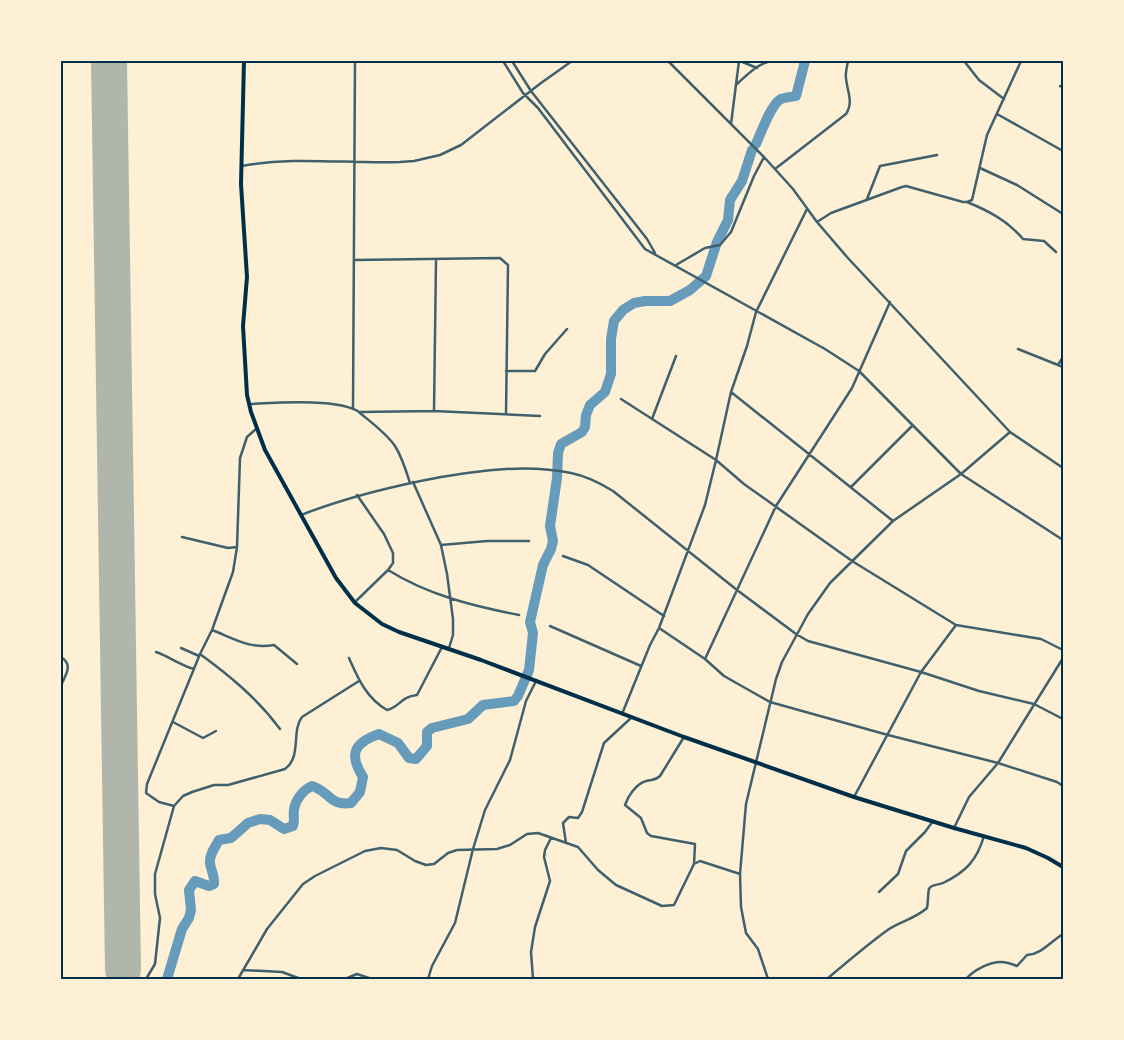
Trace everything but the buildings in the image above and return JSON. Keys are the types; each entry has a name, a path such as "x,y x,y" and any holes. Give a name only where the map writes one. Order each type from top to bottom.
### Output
{"highway":[{"path":"244,61 242,202 247,277 243,336 245,386 256,429 266,450 336,578 355,603 382,624 442,648 533,680 631,718 854,797 1026,848 1063,867"}],"street":[{"path":"353,408 355,61"},
{"path":"503,61 526,95 538,108 645,249 825,349 859,371 961,474 1063,540"},
{"path":"512,61 531,91 646,239 655,254"},
{"path":"242,166 262,162 290,161 400,162 440,155 472,139 531,91 572,61"},
{"path":"668,61 764,157 847,257 1010,432 1063,468"},
{"path":"731,124 739,61 757,68"},
{"path":"736,84 757,68 773,61"},
{"path":"774,169 846,114 850,108 845,76 848,61"},
{"path":"964,61 979,80 1004,99"},
{"path":"968,202 974,197 986,135 1021,61"},
{"path":"996,114 1063,151"},
{"path":"867,199 880,166 937,155"},
{"path":"676,266 708,247 720,245 731,232 754,176 764,157"},
{"path":"980,168 1017,185 1063,214"},
{"path":"817,222 831,213 906,186 968,202 990,211 1015,229 1023,239 1044,241 1056,252"},
{"path":"622,714 664,616 705,505 731,392 747,346 756,312 807,209"},
{"path":"354,260 500,258 508,265 506,414"},
{"path":"434,411 436,259"},
{"path":"705,659 776,506 852,388 890,302"},
{"path":"506,371 535,371 544,354 567,329"},
{"path":"1018,349 1063,367"},
{"path":"652,419 676,356"},
{"path":"1058,365 1063,357"},
{"path":"731,392 893,521"},
{"path":"621,399 716,460 744,484 852,560 956,625 1041,640 1063,650"},
{"path":"249,404 316,402 353,408 388,438 402,461 441,545 454,619 453,636 449,650"},
{"path":"359,412 434,411 540,416"},
{"path":"851,487 912,426"},
{"path":"174,806 159,802 146,793 147,784 212,630 232,572 237,547 240,458 246,437 256,429"},
{"path":"768,979 758,949 746,933 741,907 740,874 746,804 779,671 796,634 808,614 830,583 852,560 893,521 961,474 1010,432"},
{"path":"301,515 384,488 484,470 546,469 572,473 598,482 613,491 737,590 808,641 921,672 979,691 1034,704 1063,719"},
{"path":"355,603 388,570 393,563 394,553 384,534 357,496"},
{"path":"182,537 228,548 237,547"},
{"path":"441,545 487,541 529,541"},
{"path":"563,556 588,565 664,616"},
{"path":"388,570 418,587 450,598 519,615"},
{"path":"854,797 921,672 956,625"},
{"path":"550,626 642,666"},
{"path":"659,628 705,659 724,676 770,702 888,736 998,763 1057,782 1063,786"},
{"path":"212,630 251,646 260,648 274,645 297,664"},
{"path":"181,648 200,655 236,680 280,729"},
{"path":"349,658 359,681 367,693 387,710 406,696 417,695 442,648"},
{"path":"156,652 170,657 181,666 194,669"},
{"path":"61,657 67,660 68,664 68,670 61,686"},
{"path":"954,828 969,797 998,763 1063,658"},
{"path":"428,979 432,966 455,922 473,849 485,810 510,760 533,680"},
{"path":"146,979 155,964 160,918 155,894 155,874 174,806 183,796 192,792 214,785 228,785 285,769 289,766 297,745 298,725 302,717 359,681"},
{"path":"566,843 564,823 569,817 578,818 582,812 604,743 631,718"},
{"path":"173,722 204,738 216,731"},
{"path":"238,979 266,929 303,884 365,851 381,848 397,850 415,861 434,864 448,853 457,850 497,849 510,845 527,834 538,833 578,848 611,882 662,906 674,905 694,864 695,844 651,836 647,833 641,818 626,805 628,797 641,783 656,780 660,776 684,737"},
{"path":"879,892 898,874 906,851 933,821"},
{"path":"827,979 889,930 904,921 919,916 927,908 929,889 932,886 947,881 971,864 984,836"},
{"path":"533,979 531,952 535,927 550,881 544,857 551,838"},
{"path":"694,864 700,861 740,874"},
{"path":"966,979 976,970 995,963 1003,962 1017,966 1027,955 1037,954 1063,934"},
{"path":"243,970 282,972 301,979"},
{"path":"345,979 357,974 372,979"}],"waterway":[{"path":"756,144 763,126 777,102 783,98 796,96 805,61"},
{"path":"167,979 182,929 189,918 191,910 189,890 195,881 209,886 214,884 210,857 219,840 231,838 248,823 260,819 270,820 284,829 293,826 296,802 303,792 312,786 334,801 351,803 360,792 363,777 356,762 356,751 364,741 370,738 379,734 398,743 409,758 416,759 427,746 427,732 432,728 468,719 483,705 514,701 518,696 529,670 533,633 530,622 543,565 553,541 550,526 557,478 558,453 561,444 582,432 590,405 605,392 611,374 611,339 614,321 623,310 634,303 670,301 690,290 706,276 717,242 728,220 730,200 742,181 752,150"}],"runway":[{"path":"109,61 123,970"}]}
